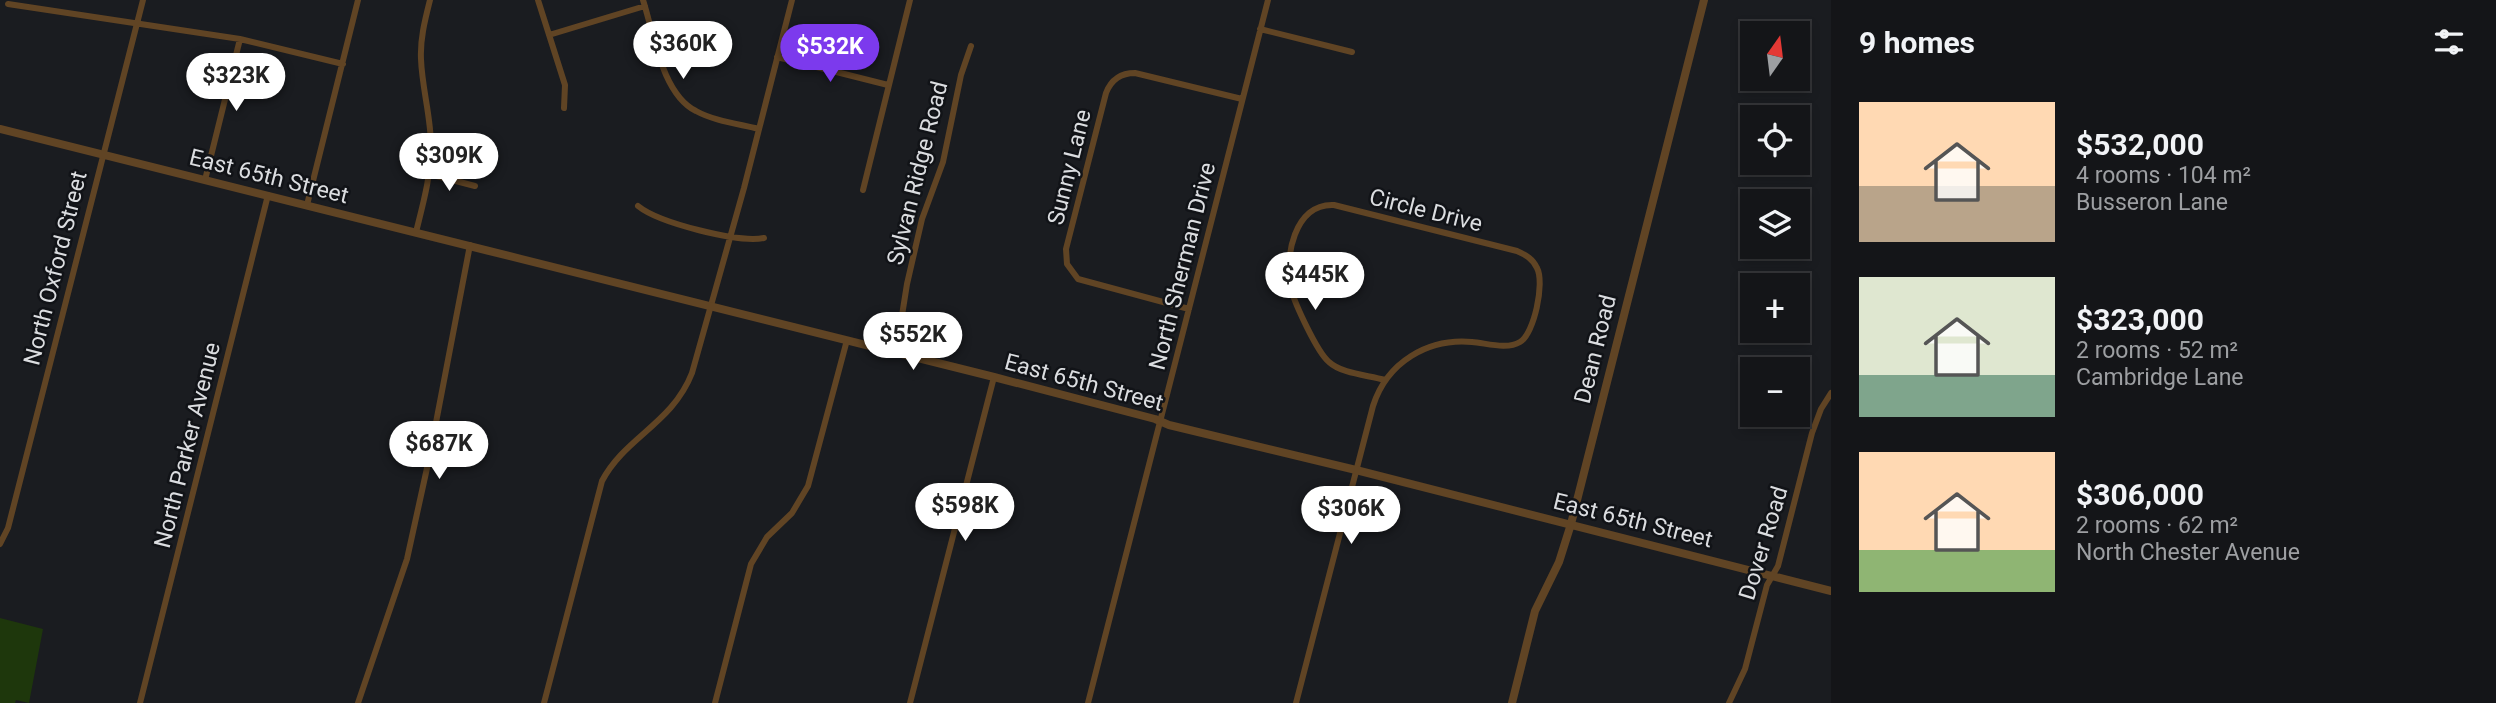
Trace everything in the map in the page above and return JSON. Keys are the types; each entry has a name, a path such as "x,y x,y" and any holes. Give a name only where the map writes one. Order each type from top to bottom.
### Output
{"street":[{"name":"North Oxford Street","path":"0,544 8,528 143,0"},
{"path":"307,205 359,0"},
{"path":"415,232 429,174 430,130 421,51 430,0"},
{"path":"538,0 566,90 564,108"},
{"path":"544,703 601,484 616,460 665,416 682,394 692,373 792,0"},
{"path":"863,190 910,0"},
{"name":"North Sherman Drive","path":"1088,703 1268,0"},
{"name":"Dean Road","path":"1512,703 1535,611 1559,562 1571,524 1704,0"},
{"path":"549,35 644,3 668,80 678,97 687,106 705,115 759,130"},
{"path":"8,4 240,39 343,64"},
{"path":"1260,29 1352,52"},
{"path":"205,180 240,39"},
{"name":"Sylvan Ridge Road","path":"896,353 907,284 923,216 943,162 961,75 971,46"},
{"path":"778,57 888,85"},
{"name":"Sunny Lane","path":"1189,309 1078,279 1069,270 1066,261 1070,236 1106,93 1114,80 1122,75 1135,73 1242,99"},
{"name":"East 65th Street","path":"0,129 847,340 1831,591"},
{"path":"429,174 475,186"},
{"name":"North Parker Avenue","path":"140,703 268,195"},
{"name":"Circle Drive","path":"1334,205 1517,251 1528,257 1538,269 1541,284 1530,330 1523,340 1512,346 1459,341 1432,345 1404,360 1385,380 1339,368 1327,361 1296,303 1290,281 1291,256 1301,220 1313,208 1334,205"},
{"path":"638,206 659,219 747,240 764,238"},
{"path":"358,703 407,559 470,246"},
{"path":"715,703 751,564 768,537 792,513 808,486 847,340"},
{"path":"910,703 993,377"},
{"path":"1296,703 1373,406 1385,380"},
{"name":"Dover Road","path":"1729,703 1745,669 1767,586 1779,564 1812,432 1831,393"}],"green space":[{"path":"0,618 43,629 29,703 16,700 15,703 0,703"}]}
